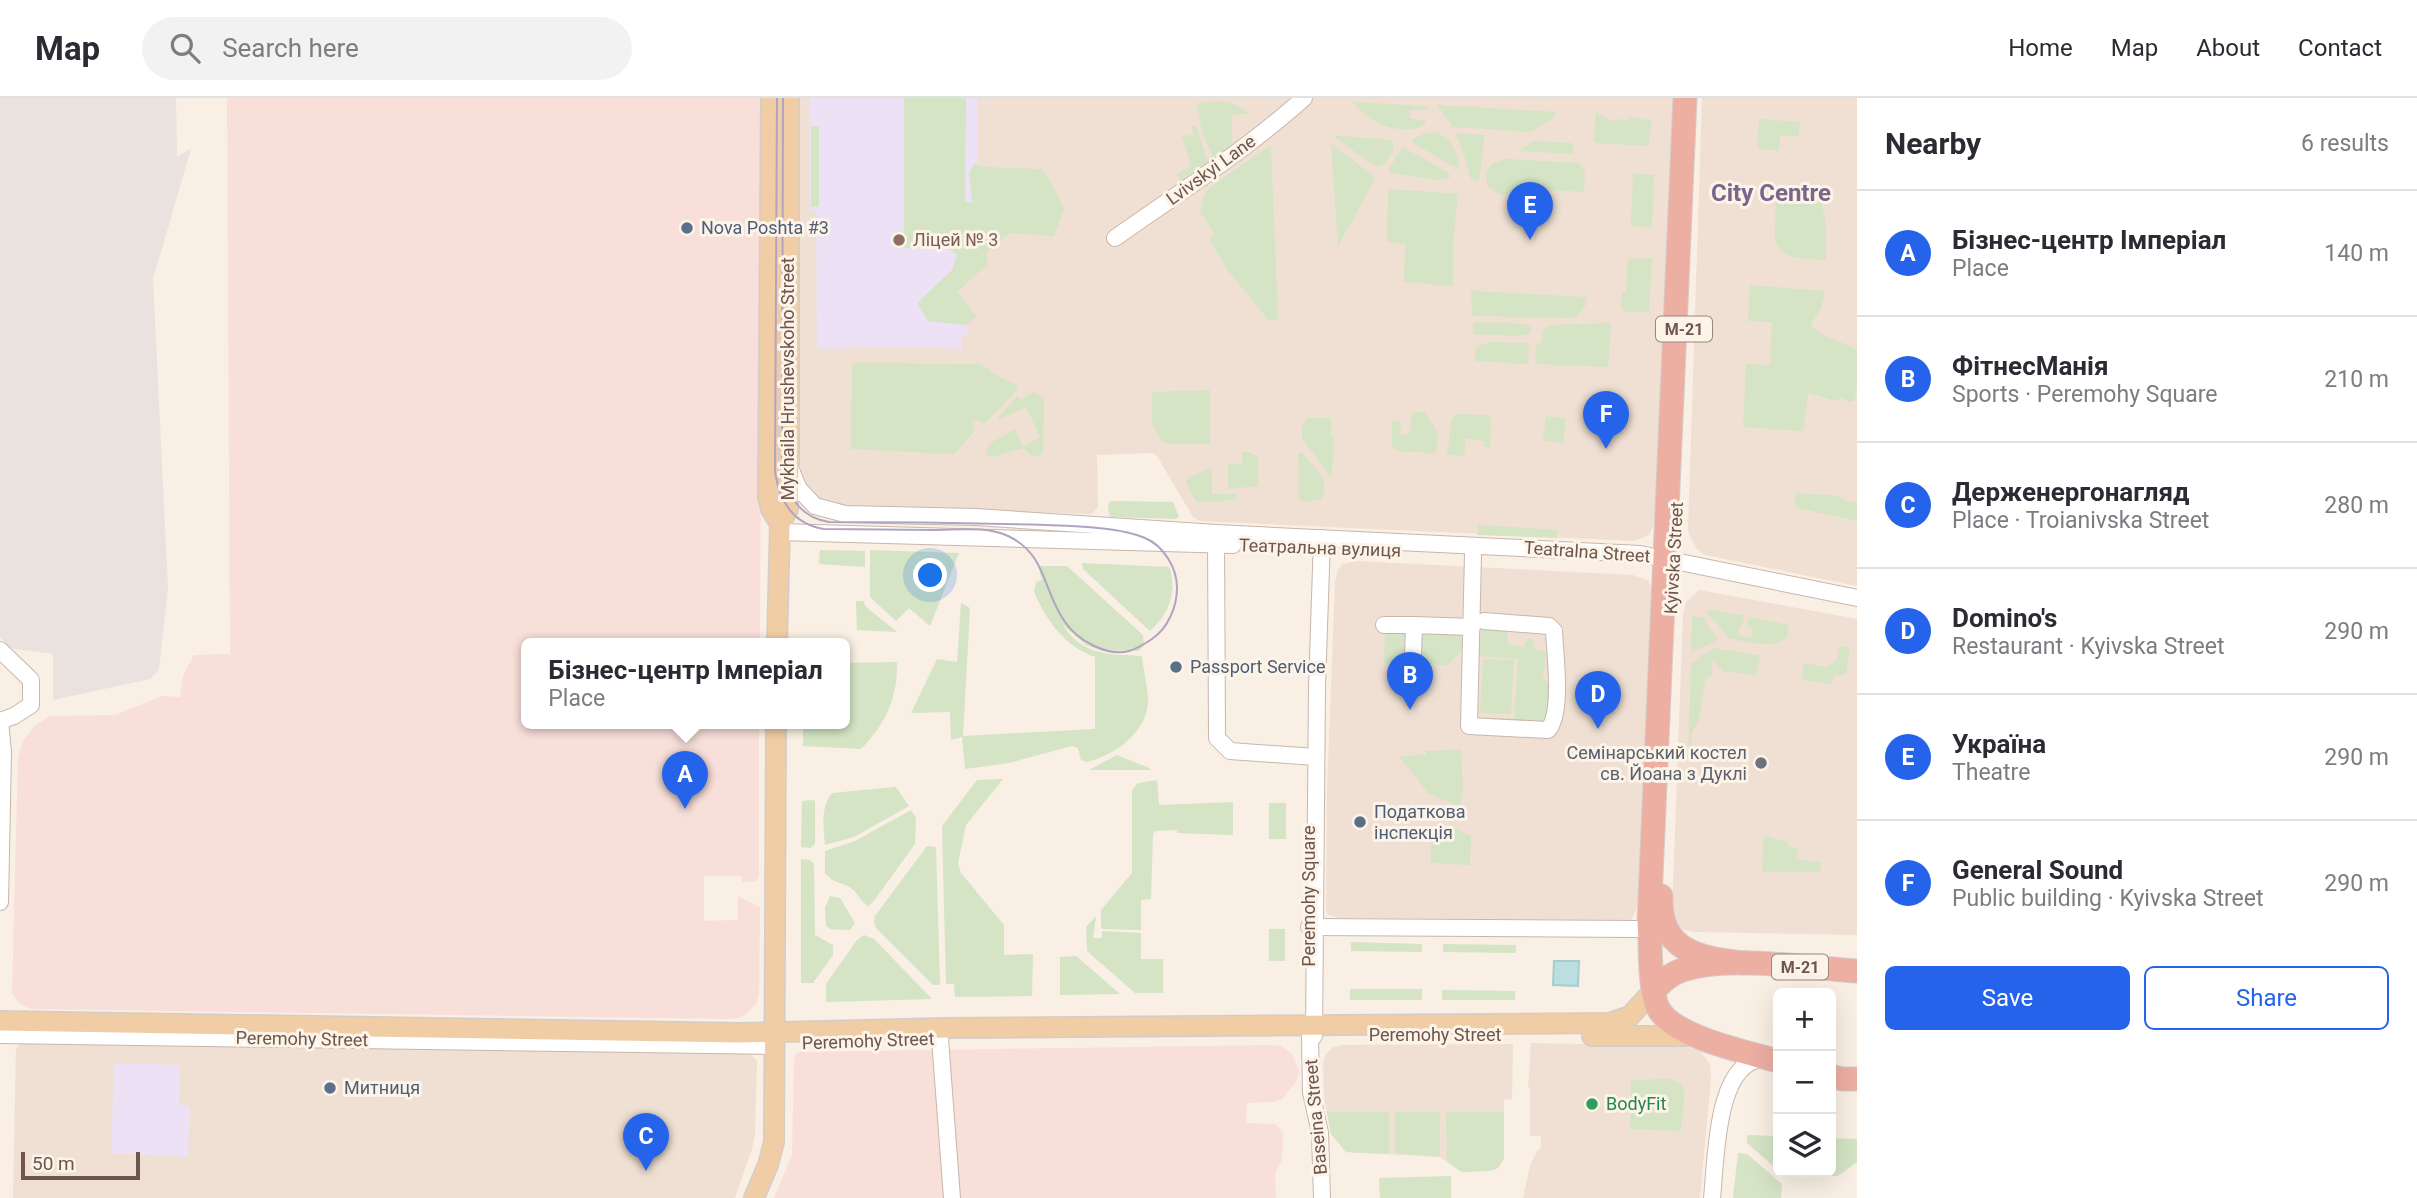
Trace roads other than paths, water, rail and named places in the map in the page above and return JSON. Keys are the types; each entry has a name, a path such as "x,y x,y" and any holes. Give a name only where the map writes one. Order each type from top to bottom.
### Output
{"highway":[{"name":"Kyivska Street","path":"1685,98 1669,564 1661,911 1669,934 1683,948 1713,960 1744,963"},
{"name":"Kyivska Street","path":"1654,990 1649,922 1695,98"},
{"name":"М-21","path":"1744,963 1857,971"},
{"path":"1654,990 1684,970 1744,963"},
{"name":"М-21","path":"1654,990 1656,1003 1667,1021 1695,1036 1773,1059"}],"main road":[{"name":"Mykhaila Hrushevskoho Street","path":"771,98 768,498 779,528"},
{"name":"Mykhaila Hrushevskoho Street","path":"779,528 788,509 789,98"},
{"path":"777,638 779,528"},
{"path":"754,1198 774,1142 776,729"},
{"name":"Peremohy Street","path":"0,1021 805,1040 940,1039 1610,1023 1630,1016 1654,990"},
{"name":"Peremohy Street","path":"776,1039 932,1028 1695,1036"}],"street":[{"name":"Lvivskyi Lane","path":"1115,238 1280,120 1304,98"},
{"name":"Театральна вулиця","path":"789,465 799,489 806,498 815,506 832,512 1105,524 1216,538"},
{"name":"Театральна вулиця","path":"779,528 1216,538 1669,564 1857,608"},
{"path":"1216,538 1217,738 1230,751 1312,757"},
{"name":"Teatralna Street","path":"1318,543 1640,554 1669,564 1857,598"},
{"name":"Peremohy Square","path":"1310,1032 1312,757 1318,543"},
{"path":"1384,625 1478,624 1549,626 1554,631 1557,691 1552,725 1548,730 1469,726 1478,624 1473,554"},
{"path":"1413,655 1414,625"},
{"path":"0,650 31,680 31,705 0,721 3,752 0,902"},
{"path":"1312,927 1637,929 1644,928 1649,922"},
{"name":"Baseina Street","path":"1310,1032 1311,1092 1320,1133 1322,1198"},
{"name":"Peremohy Street","path":"0,1035 776,1039"},
{"path":"940,1039 952,1198"},
{"path":"1712,1198 1721,1114 1730,1084 1742,1067 1751,1061 1761,1058 1773,1060"}],"water":[{"path":"1554,961 1579,961 1578,986 1553,985"}],"tram line":[{"path":"777,98 775,472 780,493 790,510 804,522 824,529 972,529 1008,536 1030,553 1065,622 1085,641 1111,652 1120,652 1135,649 1152,639 1163,629 1175,602 1175,573 1158,546 1135,534 1069,526 829,522 809,515 795,502 782,463 783,98"}],"place":[{"name":"Nova Poshta #3","path":"687,228"},
{"name":"Ліцей № 3","path":"899,240"},
{"name":"Україна","path":"1530,240"},
{"name":"General Sound","path":"1606,449"},
{"name":"Passport Service","path":"1176,667"},
{"name":"ФітнесМанія","path":"1410,710"},
{"name":"Domino's","path":"1598,729"},
{"name":"Семінарський костел св. Йоана з Дуклі","path":"1761,763"},
{"name":"Бізнес-центр Імперіал","path":"685,809"},
{"name":"Податкова інспекція","path":"1360,822"},
{"name":"Митниця","path":"330,1088"},
{"name":"BodyFit","path":"1592,1104"},
{"name":"Держенергонагляд","path":"646,1171"}],"district":[{"name":"City Centre","path":"1771,193"}]}
